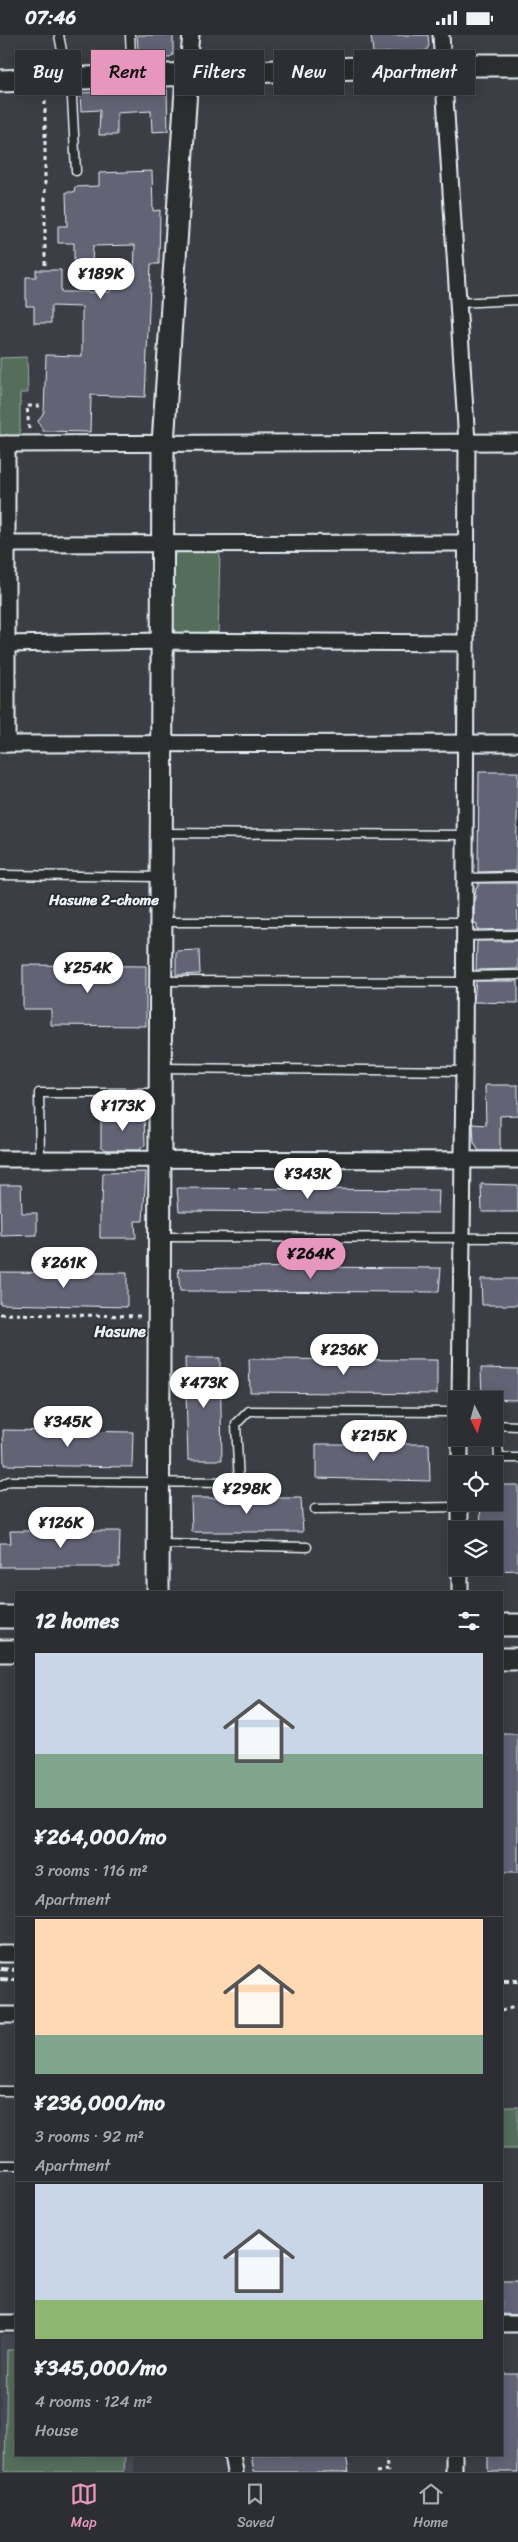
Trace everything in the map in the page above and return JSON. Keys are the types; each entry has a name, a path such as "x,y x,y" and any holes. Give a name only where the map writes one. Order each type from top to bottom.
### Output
{"street":[{"path":"189,50 191,35"},
{"path":"441,35 442,50"},
{"path":"475,65 518,65"},
{"path":"264,71 354,68"},
{"path":"0,81 15,81"},
{"path":"158,1591 163,444 186,95"},
{"path":"445,95 467,442 463,929 463,1237 460,1391"},
{"path":"518,442 4,444 6,544 4,744 518,743"},
{"path":"6,544 466,543"},
{"path":"5,652 162,641 465,643"},
{"path":"0,1159 518,1160"},
{"path":"460,1576 460,1591"},
{"path":"0,1617 15,1617"},
{"path":"503,1625 518,1625"},
{"path":"0,1651 15,1651"},
{"path":"503,1659 518,1659"},
{"path":"0,1954 15,1953"},
{"path":"0,2015 15,2015"},
{"path":"0,2323 15,2323"},
{"path":"503,2324 518,2324"},
{"path":"232,2456 235,2472"},
{"path":"454,2456 454,2472"}],"lane":[{"path":"59,35 62,50"},
{"path":"130,35 131,50"},
{"path":"70,95 76,171"},
{"path":"458,303 518,300"},
{"path":"162,833 464,835"},
{"path":"0,875 161,877"},
{"path":"464,878 518,877"},
{"path":"161,922 463,929 518,935"},
{"path":"161,981 463,979 518,975"},
{"path":"160,1068 464,1071"},
{"path":"40,1159 39,1093 160,1093"},
{"path":"160,1237 518,1237"},
{"path":"0,1486 9,1481 239,1483 236,1424 249,1411 448,1412"},
{"path":"503,1425 518,1426"},
{"path":"498,1446 499,1458 518,1458"},
{"path":"315,1509 448,1505"},
{"path":"158,1544 306,1547"},
{"path":"0,2091 15,2091"},
{"path":"0,2165 15,2165"}],"path":[{"path":"45,95 45,265"},
{"path":"29,432 27,406 43,406"},
{"path":"0,1314 159,1316"},
{"path":"503,2010 518,2006"},
{"path":"376,2472 388,2471 385,2456"}],"shaded area":[{"path":"0,2335 15,2335 15,2456 134,2456 134,2472 0,2472"}],"green space":[{"path":"27,357 28,393 20,393 20,436 0,437 0,358"},
{"path":"179,552 220,552 218,636 178,636 172,627 174,556"},
{"path":"503,2107 518,2107 518,2149 503,2149"},
{"path":"7,2350 15,2350 15,2456 125,2456 124,2472 5,2472"}],"building":[{"path":"137,35 173,35 173,55 168,58 165,58 165,50 138,50"},
{"path":"371,35 428,35 429,46 427,50 373,50"},
{"path":"165,89 167,89 168,131 152,132 151,111 117,113 117,135 99,135 100,110 81,111 81,93 91,92 91,95 165,95"},
{"path":"152,171 153,211 160,210 159,264 151,264 145,397 91,395 90,432 43,431 38,421 44,412 46,355 82,356 82,307 51,306 51,323 34,323 34,306 26,306 26,277 36,277 36,270 61,270 61,292 110,292 111,278 134,278 135,245 93,246 92,262 74,263 74,243 58,243 58,226 67,226 66,192 74,192 75,187 99,186 99,173"},
{"path":"479,772 518,772 516,871 478,872"},
{"path":"478,883 517,883 518,929 477,930 477,924 474,923 474,909"},
{"path":"477,941 518,941 518,969 476,970"},
{"path":"199,950 200,974 176,975 176,951"},
{"path":"23,965 146,966 146,1026 51,1025 51,1009 23,1009"},
{"path":"476,981 518,981 518,1003 474,1002"},
{"path":"485,1085 518,1085 518,1115 500,1116 500,1151 479,1151 474,1143 473,1124 486,1125"},
{"path":"144,1114 145,1145 139,1150 106,1150 101,1146 101,1120 105,1115"},
{"path":"146,1172 143,1221 135,1221 136,1238 100,1238 100,1204 102,1204 103,1173"},
{"path":"481,1184 518,1185 518,1212 482,1212"},
{"path":"0,1185 21,1185 22,1213 37,1213 37,1235 1,1236"},
{"path":"177,1188 439,1190 438,1213 179,1211"},
{"path":"304,1267 441,1268 439,1292 180,1291 178,1269"},
{"path":"0,1272 127,1273 127,1307 0,1304"},
{"path":"481,1279 518,1279 518,1305 482,1305"},
{"path":"185,1358 220,1358 222,1460 188,1460"},
{"path":"249,1359 437,1360 437,1394 250,1392"},
{"path":"481,1368 518,1369 518,1400 503,1400 503,1391 482,1391"},
{"path":"3,1430 133,1432 132,1467 4,1465"},
{"path":"316,1444 429,1444 430,1481 316,1478"},
{"path":"503,1485 518,1485 518,1570 503,1571 503,1521 481,1521 480,1511 503,1511"},
{"path":"191,1498 301,1498 303,1532 192,1532"},
{"path":"10,1531 120,1531 119,1567 0,1567 0,1543 11,1543"},
{"path":"503,1734 518,1734 518,1872 503,1872"},
{"path":"503,2281 518,2281 518,2315 503,2314"},
{"path":"503,2374 518,2374 518,2472 488,2472 488,2456 503,2456"},
{"path":"251,2456 346,2456 349,2472 254,2472"}],"railway":[{"path":"0,1969 15,1970"},
{"path":"0,1979 15,1980"},
{"path":"503,1981 518,1981"}],"district":[{"name":"Hasune 2-chome","path":"104,900"},
{"name":"Hasune","path":"120,1331"}]}
